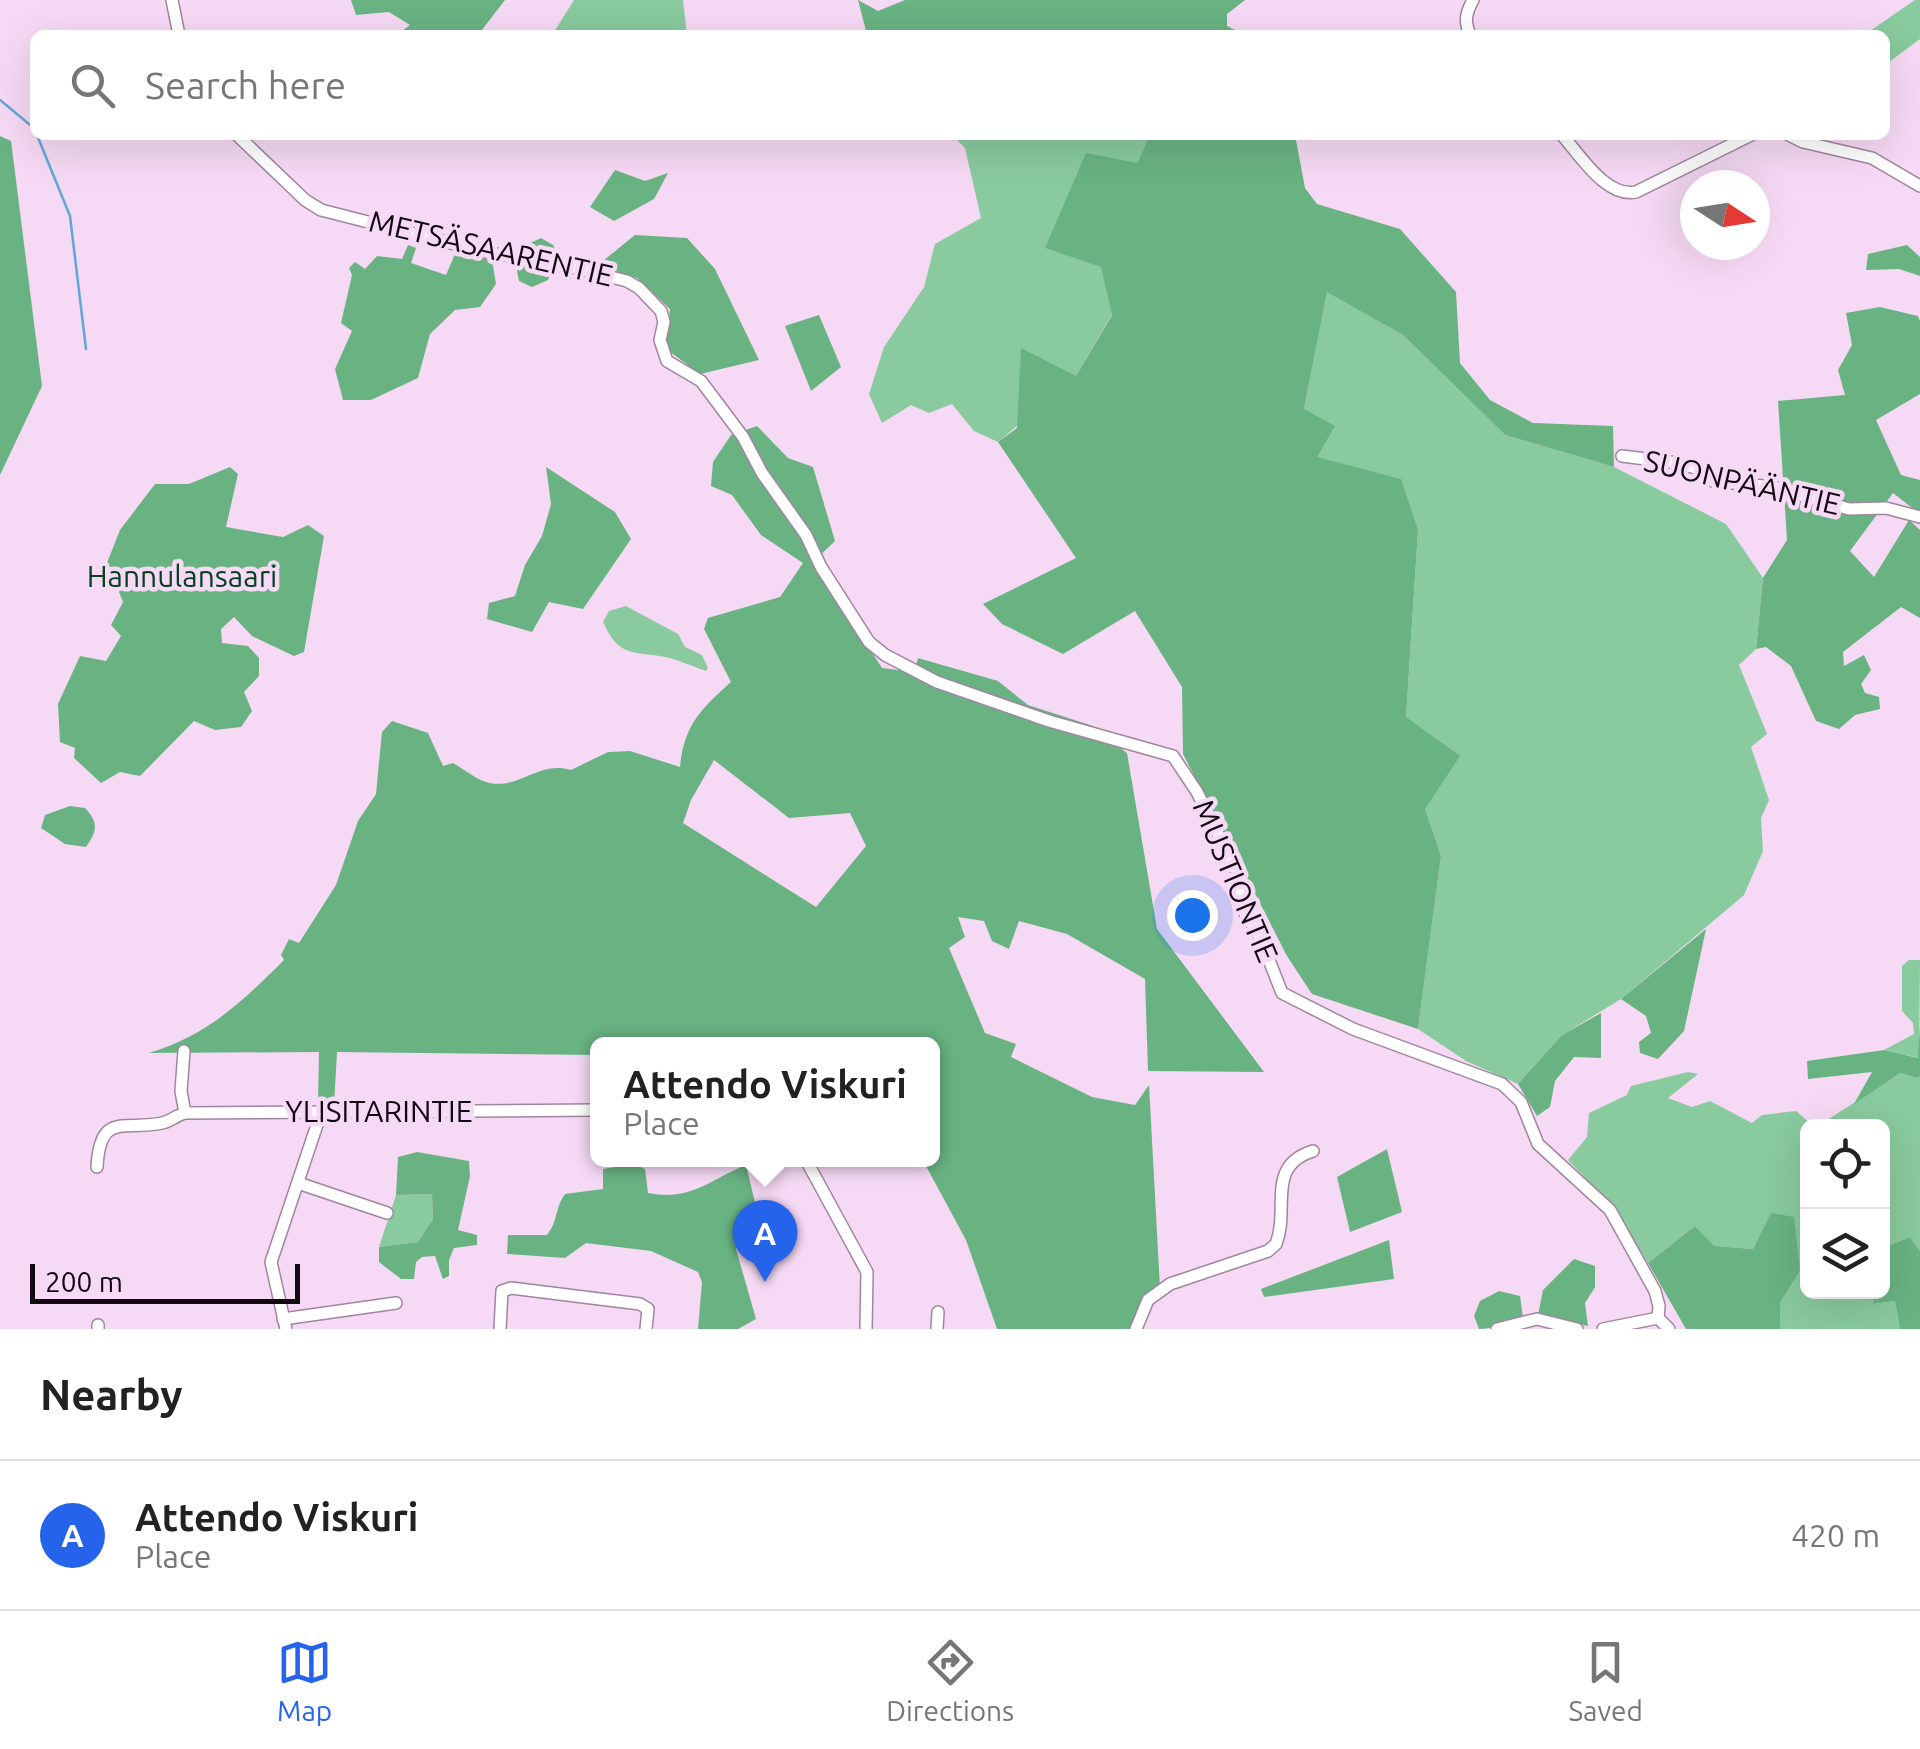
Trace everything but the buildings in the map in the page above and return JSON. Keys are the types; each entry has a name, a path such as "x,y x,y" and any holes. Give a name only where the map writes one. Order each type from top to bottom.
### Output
{"street":[{"path":"172,0 179,30"},
{"path":"1468,30 1467,10 1474,0"},
{"name":"METSÄSAARENTIE","path":"242,140 305,200 321,210 494,254 528,256 627,280 651,298 661,312 664,322 660,340 668,361 701,381 743,436"},
{"path":"1567,140 1610,188 1623,194 1636,192 1741,140"},
{"path":"1799,140 1872,158 1920,186"},
{"name":"MUSTIONTIE","path":"743,436 858,626 869,642 885,654 951,688 1168,752 1178,760 1238,874 1241,907 1260,937 1282,992 1352,1030 1502,1084 1521,1102 1538,1144 1610,1210 1655,1291 1658,1318"},
{"name":"SUONPÄÄNTIE","path":"1622,456 1678,463 1698,469 1713,481 1772,487 1849,509 1886,508 1920,517"},
{"path":"184,1051 181,1091 185,1113"},
{"name":"YLISITARINTIE","path":"97,1167 98,1146 112,1129 132,1123 163,1123 185,1113 590,1110"},
{"path":"321,1113 271,1262 284,1324 396,1303"},
{"path":"1136,1329 1148,1300 1170,1284 1264,1252 1276,1244 1284,1172 1294,1157 1313,1151"},
{"path":"810,1167 867,1272 866,1329"},
{"path":"298,1183 387,1213"},
{"path":"500,1329 500,1296 511,1288 640,1304 648,1309 646,1329"},
{"path":"936,1329 938,1312"},
{"path":"1603,1329 1658,1318 1669,1329"},
{"path":"1497,1329 1537,1319 1577,1329"}],"green space":[{"path":"351,0 505,0 482,30 404,30 410,25 389,12 356,15"},
{"path":"574,0 683,0 686,30 555,30"},
{"path":"858,0 878,11 905,0 1245,0 1227,14 1227,26 1235,30 866,30"},
{"path":"1920,0 1920,39 1890,61 1890,30 1871,30"},
{"path":"0,136 11,141 42,386 0,475"},
{"path":"957,140 1148,140 1137,163 1046,248 1102,267 1112,314 1076,376 998,442 974,431 952,404 929,413 911,405 882,423 869,394 884,347 924,287 935,244 981,218 965,148"},
{"path":"1148,140 1296,140 1305,188 1317,204 1400,229 1456,292 1460,363 1490,400 1533,423 1613,426 1614,467 1505,435 1403,335 1327,292 1304,409 1335,426 1317,457 1401,479 1418,530 1406,717 1460,756 1425,809 1441,856 1418,1029 1312,994 1287,956 1183,754 1182,687 1135,611 1063,654 1002,624 983,604 1076,558 998,442 1017,428 1021,348 1076,376 1112,315 1101,267 1045,248 1086,153 1137,163"},
{"path":"615,170 645,181 668,173 654,199 614,221 590,207"},
{"path":"635,235 687,238 715,269 759,360 700,374 666,349 670,309 637,278 598,265"},
{"path":"541,238 553,245 558,257 548,280 532,287 519,281 515,261 528,244"},
{"path":"408,245 416,248 411,263 446,275 455,254 492,260 496,284 480,307 455,310 430,334 418,378 371,400 343,400 335,369 352,331 341,323 352,275 349,268 355,262 365,269 377,256 402,259"},
{"path":"1907,245 1920,257 1920,276 1899,269 1866,270 1868,254"},
{"path":"1327,291 1403,335 1505,435 1614,467 1726,524 1763,578 1756,649 1739,665 1767,734 1751,747 1769,800 1761,818 1763,851 1744,895 1621,999 1562,1035 1518,1084 1466,1061 1418,1029 1441,856 1425,809 1406,718 1418,530 1317,457 1304,409"},
{"path":"1880,307 1918,316 1920,321 1920,394 1876,420 1901,475 1920,480 1920,514 1893,493 1850,551 1874,577 1909,520 1920,530 1920,618 1901,607 1843,652 1844,666 1864,655 1871,670 1861,684 1865,693 1879,697 1880,709 1855,715 1839,729 1816,721 1791,666 1766,647 1756,649 1763,578 1787,540 1778,401 1845,395 1838,370 1852,345 1846,313"},
{"path":"819,315 841,367 811,391 785,326"},
{"path":"757,426 788,458 813,467 835,541 813,562 882,668 914,672 918,658 998,681 1028,705 1093,726 1127,753 1157,929 1264,1072 1148,1071 1145,979 1067,934 1019,921 1009,949 992,941 984,921 958,917 965,937 949,948 985,1033 1016,1044 1011,1057 1092,1097 1135,1105 1149,1085 1160,1288 1133,1329 997,1329 966,1240 927,1167 940,1167 940,1037 590,1037 590,1055 337,1052 334,1105 318,1104 319,1052 149,1053 189,1037 223,1016 284,960 281,955 289,939 299,943 336,885 358,821 376,794 382,732 392,721 428,733 443,766 453,763 490,783 511,782 549,769 571,770 608,752 630,751 680,767 685,740 696,719 731,682 704,629 708,618 780,597 803,563 761,535 732,495 711,486 713,462 731,435","holes":["714,760 789,818 850,813 866,846 816,907 683,823"]},
{"name":"Hannulansaari","path":"230,467 238,474 226,527 283,537 308,525 324,536 304,652 294,656 252,636 234,617 221,629 222,643 248,646 259,658 259,676 244,692 252,711 241,727 215,730 194,721 140,776 120,772 101,783 74,758 75,748 60,742 58,704 80,656 106,661 121,636 111,625 123,602 117,587 103,573 120,530 155,484 189,484"},
{"path":"546,467 615,512 631,539 583,609 549,602 532,632 487,619 489,603 515,596 525,565 542,536 551,504"},
{"path":"626,606 678,634 685,647 702,655 706,671 619,646 603,622 609,611"},
{"path":"70,806 85,808 93,818 94,832 86,847 65,844 41,828 45,815"},
{"path":"1706,929 1684,1031 1658,1059 1640,1053 1639,1042 1651,1033 1646,1016 1621,999"},
{"path":"1909,960 1920,960 1919,1058 1884,1050 1914,1034 1913,1023 1902,1011 1902,966"},
{"path":"1601,1013 1601,1058 1574,1057 1555,1081 1550,1107 1537,1116 1518,1084 1562,1035"},
{"path":"1920,1024 1917,1078 1900,1073 1854,1104 1872,1072 1808,1079 1807,1061 1884,1050 1918,1058"},
{"path":"1688,1072 1698,1074 1668,1098 1692,1107 1710,1101 1752,1123 1762,1115 1796,1111 1805,1119 1800,1119 1800,1271 1771,1214 1753,1249 1713,1246 1695,1226 1648,1263 1611,1204 1568,1160 1587,1137 1589,1113 1627,1095 1631,1086"},
{"path":"1900,1073 1920,1076 1920,1251 1910,1237 1890,1245 1890,1119 1829,1119"},
{"path":"1387,1149 1402,1212 1350,1232 1337,1177"},
{"path":"417,1152 469,1161 470,1176 458,1230 477,1235 477,1245 454,1248 449,1276 443,1279 435,1256 416,1262 414,1279 401,1279 379,1262 379,1247 418,1242 433,1219 432,1194 396,1195 398,1157"},
{"path":"641,1167 645,1169 648,1193 663,1195 688,1192 746,1167 758,1215 736,1249 756,1319 738,1329 698,1329 702,1282 698,1272 651,1251 586,1243 565,1258 507,1254 508,1235 547,1235 565,1194 603,1189 603,1169"},
{"path":"432,1194 433,1219 418,1242 379,1247 396,1195"},
{"path":"1771,1213 1794,1217 1800,1271 1780,1303 1780,1329 1686,1329 1648,1263 1695,1226 1714,1246 1753,1249"},
{"path":"1910,1237 1920,1251 1920,1329 1900,1329 1895,1301 1874,1304 1873,1299 1890,1299 1890,1245"},
{"path":"1389,1240 1394,1279 1264,1297 1261,1289"},
{"path":"1574,1259 1595,1266 1595,1287 1585,1303 1588,1326 1538,1315 1543,1290"},
{"path":"1800,1271 1800,1299 1874,1299 1875,1304 1895,1301 1900,1329 1780,1329 1780,1303"},
{"path":"1499,1291 1520,1296 1523,1318 1479,1329 1474,1316 1480,1301"}],"waterway":[{"path":"0,100 30,125"},
{"path":"39,140 70,216 86,349"}],"place":[{"name":"Attendo Viskuri","path":"765,1282"}]}
